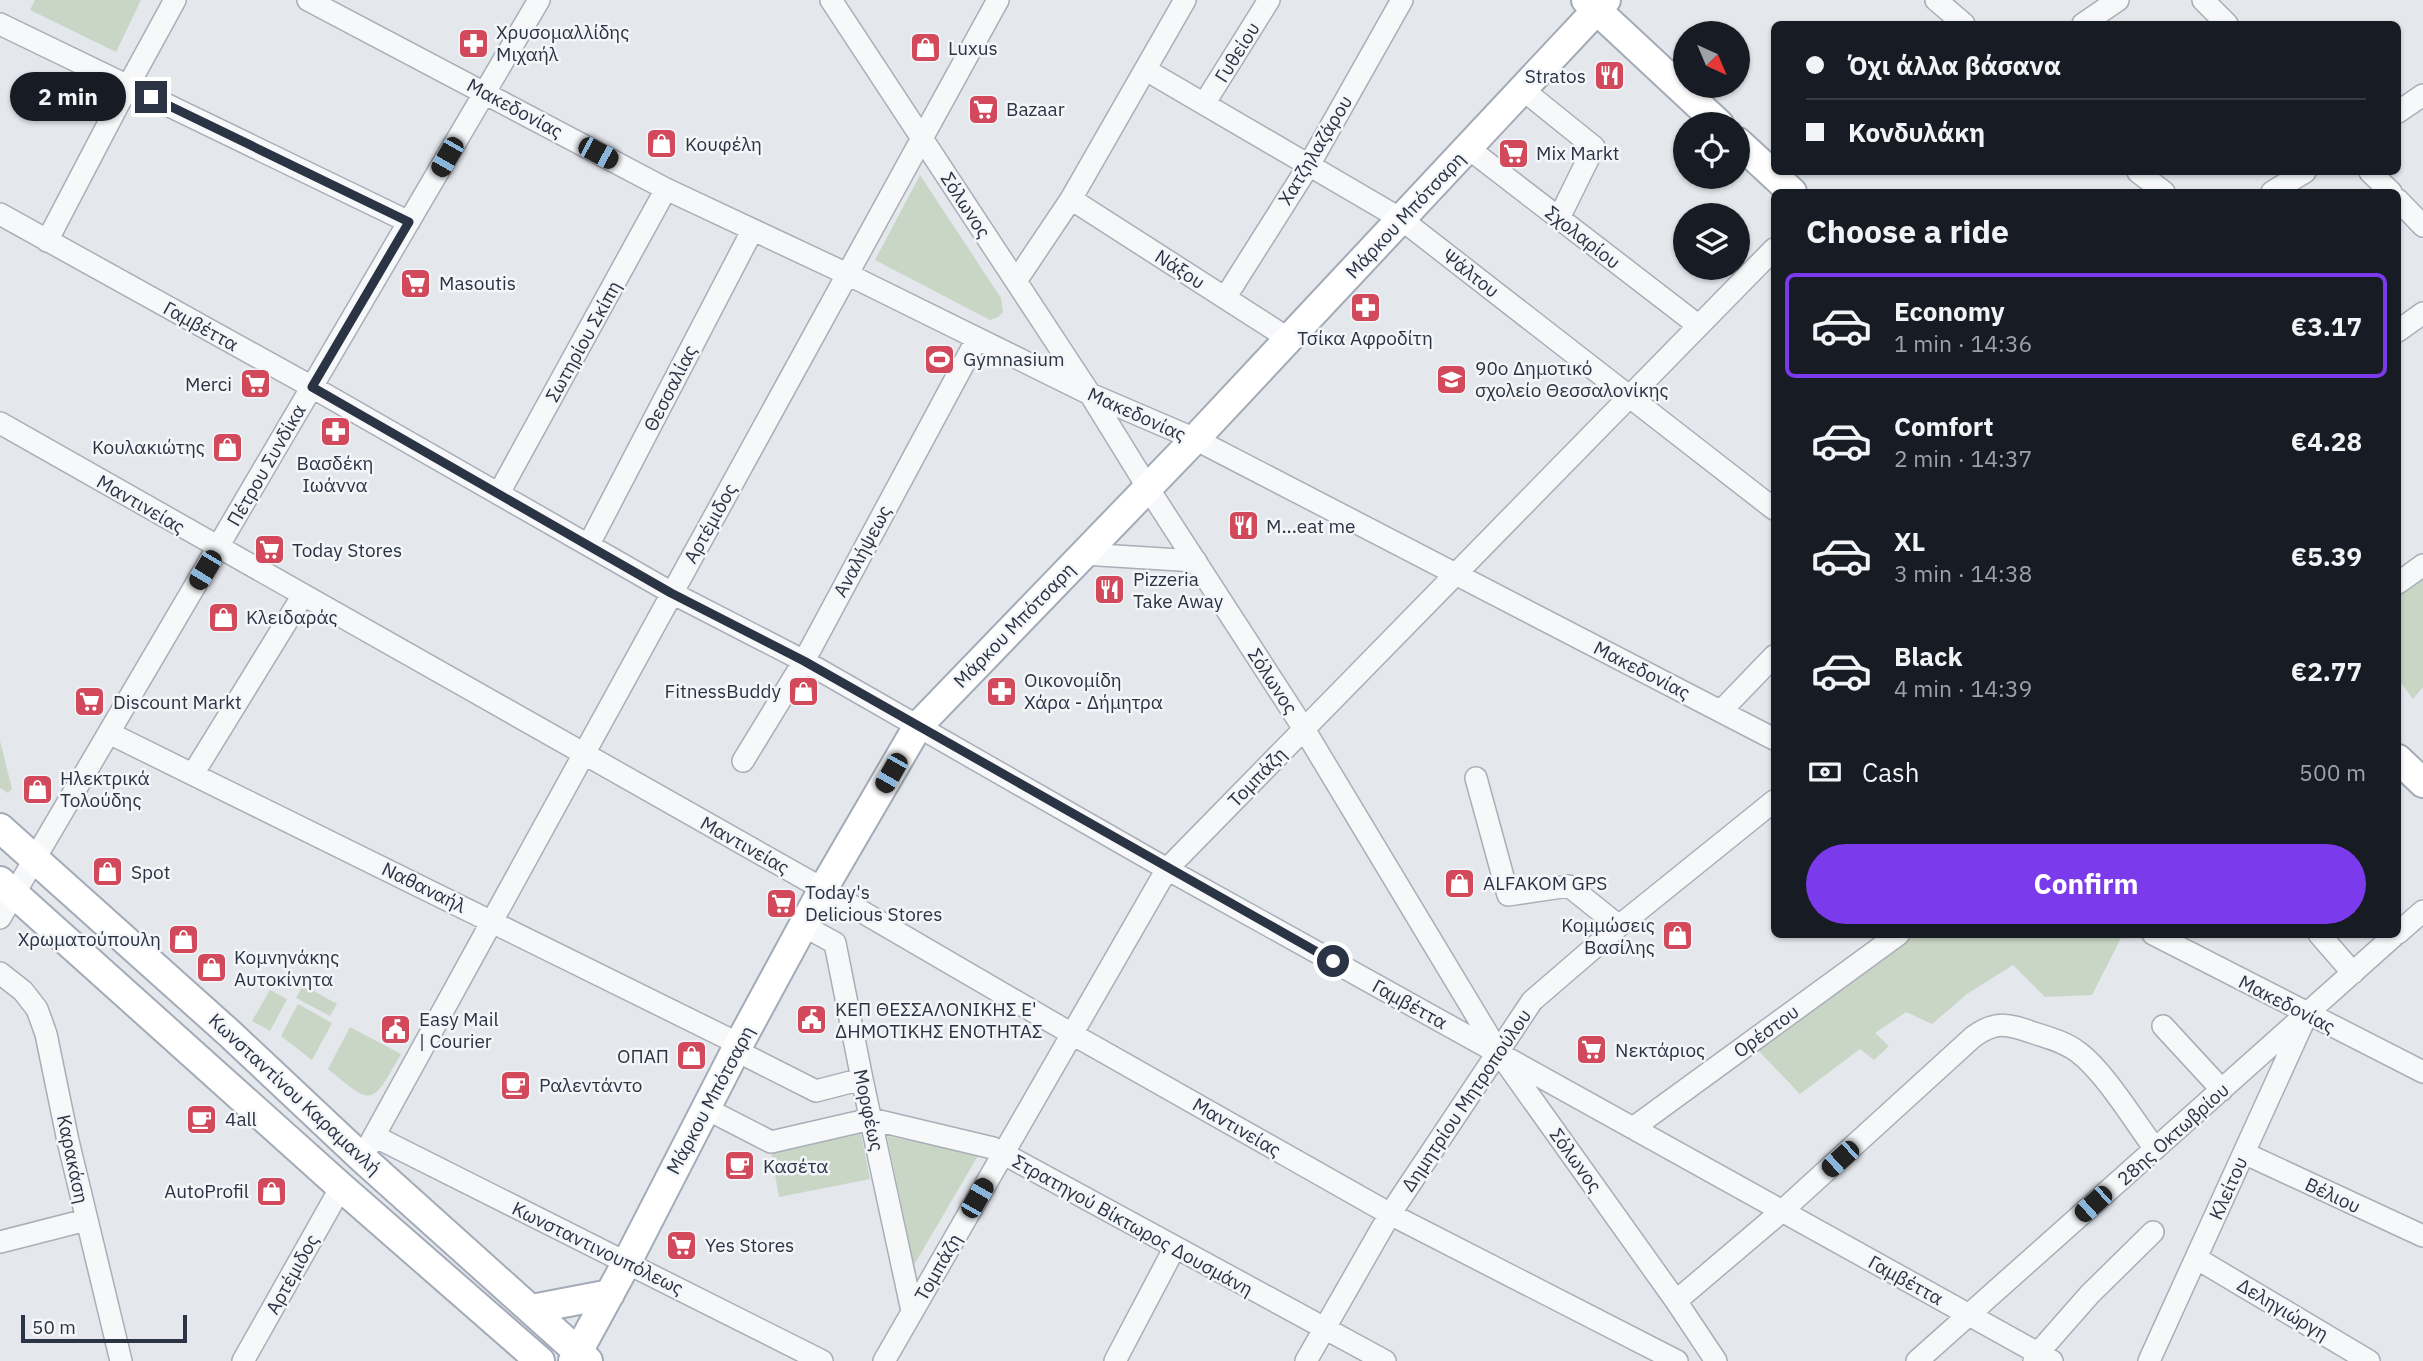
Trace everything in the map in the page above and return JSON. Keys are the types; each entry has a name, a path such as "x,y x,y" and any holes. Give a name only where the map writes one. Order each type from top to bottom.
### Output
{"main road":[{"name":"Μάρκου Μπότσαρη","path":"580,1358 737,1047 823,889 918,726 1289,339 1522,89 1596,3"},
{"path":"1596,3 1707,112"},
{"path":"1750,153 1771,173"},
{"path":"1774,175 1789,189"},
{"name":"Κωνσταντίνου Καραμανλή","path":"0,828 229,1033 368,1147 580,1358"},
{"name":"Κωνσταντίνου Καραμανλή","path":"5,890 540,1361"},
{"path":"532,1308 610,1294"}],"street":[{"path":"47,241 176,0"},
{"name":"Μακεδονίας","path":"309,0 338,6 485,92 666,189 847,274 1090,394 1195,439 1771,737"},
{"name":"Πέτρου Συνδίκα","path":"0,918 5,890 35,859 540,0"},
{"name":"Σόλωνος","path":"831,0 1090,394 1304,729 1499,1053 1716,1361"},
{"name":"Αρτέμιδος","path":"368,1147 998,0"},
{"path":"1016,281 1071,198 1185,0"},
{"name":"Γυθείου","path":"1205,104 1269,0"},
{"name":"Χατζηλαζάρου","path":"1225,298 1308,165 1402,0"},
{"path":"1936,0 1960,21"},
{"path":"2087,21 2118,0"},
{"path":"2203,0 2224,21"},
{"path":"0,24 409,222"},
{"name":"Ψάλτου","path":"1146,69 1401,219 1771,507"},
{"path":"1522,89 1594,147 1559,218"},
{"path":"2401,110 2423,95"},
{"name":"Σχολαρίου","path":"1468,148 1699,326"},
{"path":"2142,175 2160,189"},
{"path":"2277,189 2300,175"},
{"path":"2373,175 2387,189"},
{"name":"Σωτηρίου Σκίπη","path":"499,493 666,189"},
{"name":"Νάξου","path":"1071,198 1289,339"},
{"path":"2401,203 2423,226"},
{"name":"Γαμβέττα","path":"0,214 312,387 671,593 804,661 1167,869 1969,1315 2041,1358"},
{"name":"Θεσσαλίας","path":"589,544 752,231"},
{"name":"Τομπάζη","path":"884,1361 1167,869 1771,252"},
{"path":"2401,329 2423,313"},
{"name":"Αναλήψεως","path":"743,761 804,661 977,339"},
{"name":"Μαντινείας","path":"0,423 1390,1214 1676,1361"},
{"path":"1083,554 1196,561"},
{"path":"2401,581 2423,565"},
{"path":"193,774 303,595"},
{"path":"1721,711 1771,659"},
{"name":"Ναθαναήλ","path":"109,733 492,920 816,1091 862,1079"},
{"path":"1476,778 1508,895 1569,886 1619,926"},
{"name":"Δημητρίου Μητροπούλου","path":"1306,1361 1390,1214 1532,1001 1619,926 1771,803"},
{"name":"28ης Οκτωβρίου","path":"2401,930 2423,911"},
{"name":"Μορφέως","path":"804,926 835,943 912,1311"},
{"name":"Ορέστου","path":"1633,1128 1894,938"},
{"name":"Μακεδονίας","path":"2161,938 2423,1072"},
{"path":"2322,938 2353,973"},
{"name":"28ης Οκτωβρίου","path":"1917,1361 2392,938"},
{"name":"Καρακάση","path":"0,973 23,991 37,1009 46,1034 86,1220 121,1361"},
{"name":"Κλείτου","path":"2149,1361 2307,1014"},
{"path":"1676,1301 1782,1211 1973,1037 1992,1026 2013,1026 2076,1050 2100,1074 2155,1149"},
{"path":"2163,1026 2222,1090"},
{"path":"705,1108 771,1142 871,1119"},
{"name":"Στρατηγού Βίκτωρος Δουσμάνη","path":"871,1119 993,1147 1385,1361"},
{"name":"Κωνσταντινουπόλεως","path":"368,1147 627,1262 821,1361"},
{"name":"Βέλιου","path":"2244,1153 2423,1236"},
{"name":"Αρτέμιδος","path":"243,1361 341,1187"},
{"path":"0,1242 86,1220"},
{"path":"2041,1358 2090,1294 2153,1232"},
{"path":"1115,1361 1175,1247"},
{"name":"Δεληγιώργη","path":"2196,1258 2369,1361"}],"green space":[{"path":"35,0 141,0 116,52 30,10"},
{"path":"920,175 1001,298 1003,312 998,317 990,320 875,260"},
{"path":"2423,573 2423,687 2413,699 2401,683 2401,589"},
{"path":"0,741 12,789 8,793 0,788"},
{"path":"1901,938 2121,938 2092,995 2045,997 2013,965 1967,994 1932,1024 1906,1012 1875,1033 1889,1046 1874,1060 1860,1049 1800,1094 1754,1046"},
{"path":"303,985 337,1004 330,1016 296,998"},
{"path":"270,990 287,999 270,1031 252,1021"},
{"path":"298,1004 332,1023 312,1060 281,1036"},
{"path":"350,1027 401,1054 377,1092 370,1095 363,1095 328,1069"},
{"path":"861,1134 870,1179 779,1197 771,1152"},
{"path":"887,1136 979,1154 914,1265"}],"place":[{"name":"Χρυσομαλλίδης Μιχαήλ","path":"473,43"},
{"name":"Luxus","path":"925,48"},
{"name":"Stratos","path":"1609,76"},
{"name":"Bazaar","path":"983,109"},
{"name":"Κουφέλη","path":"662,144"},
{"name":"Mix Markt","path":"1513,153"},
{"name":"Masoutis","path":"416,283"},
{"name":"Τσίκα Αφροδίτη","path":"1365,307"},
{"name":"Gymnasium","path":"940,359"},
{"name":"90ο Δημοτικό σχολείο Θεσσαλονίκης","path":"1452,379"},
{"name":"Merci","path":"255,384"},
{"name":"Βασδέκη Ιωάννα","path":"335,432"},
{"name":"Κουλακιώτης","path":"228,447"},
{"name":"M...eat me","path":"1243,526"},
{"name":"Today Stores","path":"269,550"},
{"name":"Pizzeria Take Away","path":"1110,590"},
{"name":"Κλειδαράς","path":"223,617"},
{"name":"FitnessBuddy","path":"804,691"},
{"name":"Οικονομίδη Χάρα - Δήμητρα","path":"1001,691"},
{"name":"Discount Markt","path":"90,702"},
{"name":"Ηλεκτρικά Τολούδης","path":"37,789"},
{"name":"Spot","path":"108,872"},
{"name":"ALFAKOM GPS","path":"1460,883"},
{"name":"Today's Delicious Stores","path":"782,903"},
{"name":"Κομμώσεις Βασίλης","path":"1678,936"},
{"name":"Χρωματούπουλη","path":"184,939"},
{"name":"Κομνηνάκης Αυτοκίνητα","path":"211,968"},
{"name":"ΚΕΠ ΘΕΣΣΑΛΟΝΙΚΗΣ Ε' ΔΗΜΟΤΙΚΗΣ ΕΝΟΤΗΤΑΣ","path":"812,1020"},
{"name":"Easy Mail | Courier","path":"396,1030"},
{"name":"Νεκτάριος","path":"1592,1050"},
{"name":"ΟΠΑΠ","path":"692,1056"},
{"name":"Ραλεντάντο","path":"516,1085"},
{"name":"4all","path":"202,1119"},
{"name":"Κασέτα","path":"740,1166"},
{"name":"AutoProfil","path":"272,1191"},
{"name":"Yes Stores","path":"682,1245"}],"route":[{"path":"151,97 409,222 312,387 671,593 804,661 1333,961"}]}
